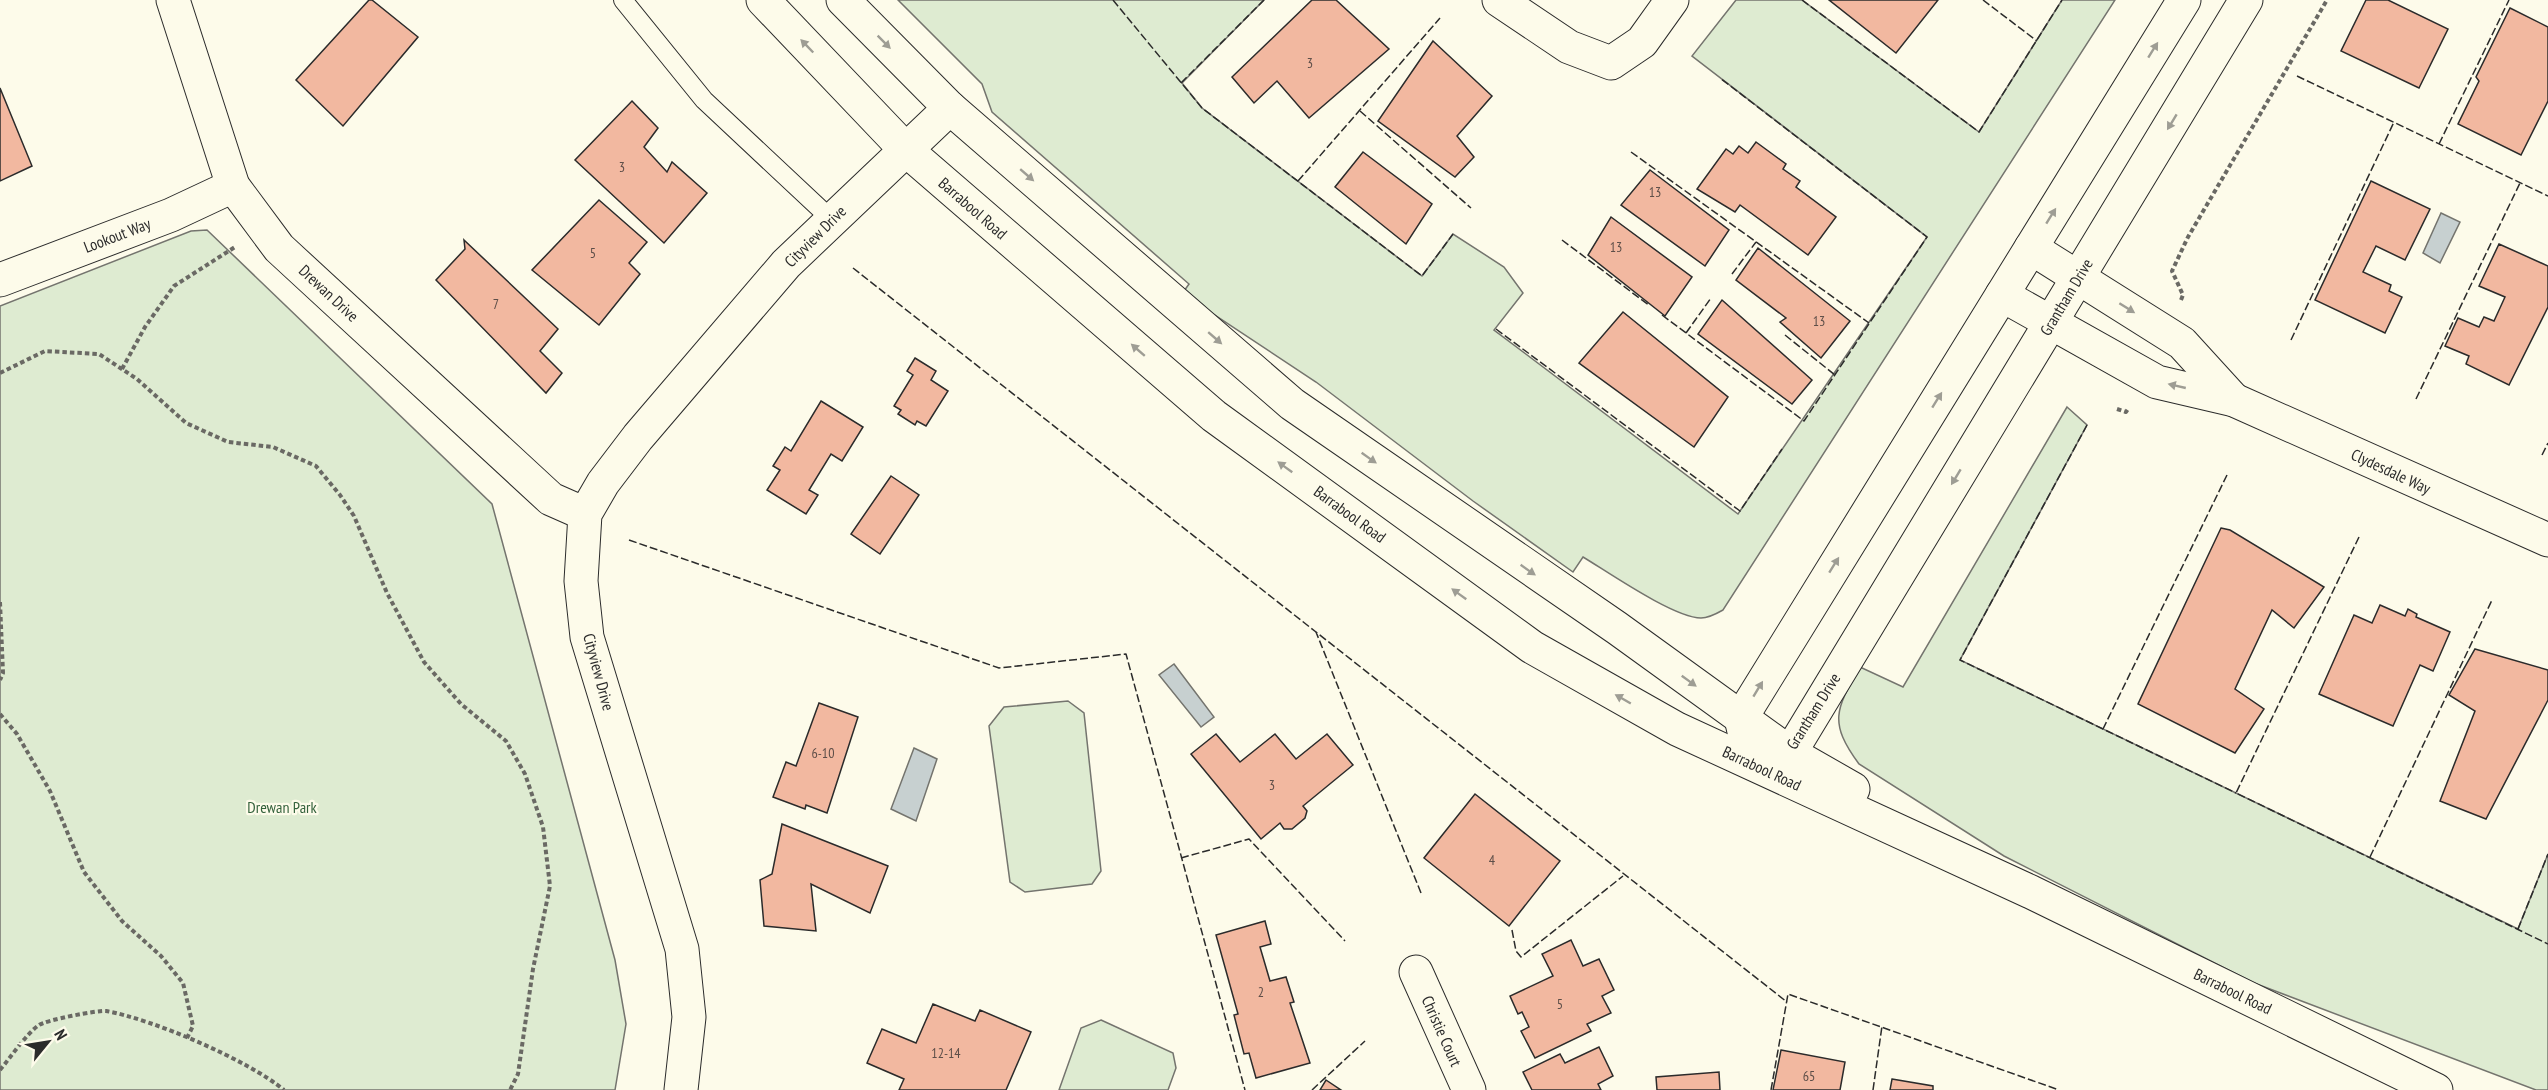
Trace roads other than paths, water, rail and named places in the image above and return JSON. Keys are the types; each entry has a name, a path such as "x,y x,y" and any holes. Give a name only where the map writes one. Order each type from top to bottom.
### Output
{"street":[{"name":"Drewan Drive","path":"173,0 233,186 262,226 288,256 551,499 585,514"},
{"name":"Barrabool Road","path":"763,0 905,149 1215,416 1532,647 1677,729 2031,892 2436,1090"},
{"name":"Barrabool Road","path":"843,0 950,108 1292,405 1617,628 1790,753 2031,892"},
{"path":"1499,0 1569,47 1611,63 1642,42 1672,0"},
{"path":"1750,763 1741,718 2184,0"},
{"name":"Grantham Drive","path":"1750,763 1790,753 2246,0"},
{"name":"Cityview Drive","path":"681,1090 689,1017 682,948 587,637 581,581 585,514 603,483 638,437 786,264 950,108"},
{"name":"Lookout Way","path":"0,280 171,215 233,186"},
{"name":"Clydesdale Way","path":"2031,248 2182,343 2234,399"},
{"name":"Clydesdale Way","path":"2002,295 2157,382 2234,399 2548,540"},
{"name":"Christie Court","path":"1416,972 1469,1090"}],"lane":[{"path":"623,0 704,100 831,219"}],"park label":[{"name":"Drewan Park","path":"282,807"}]}
